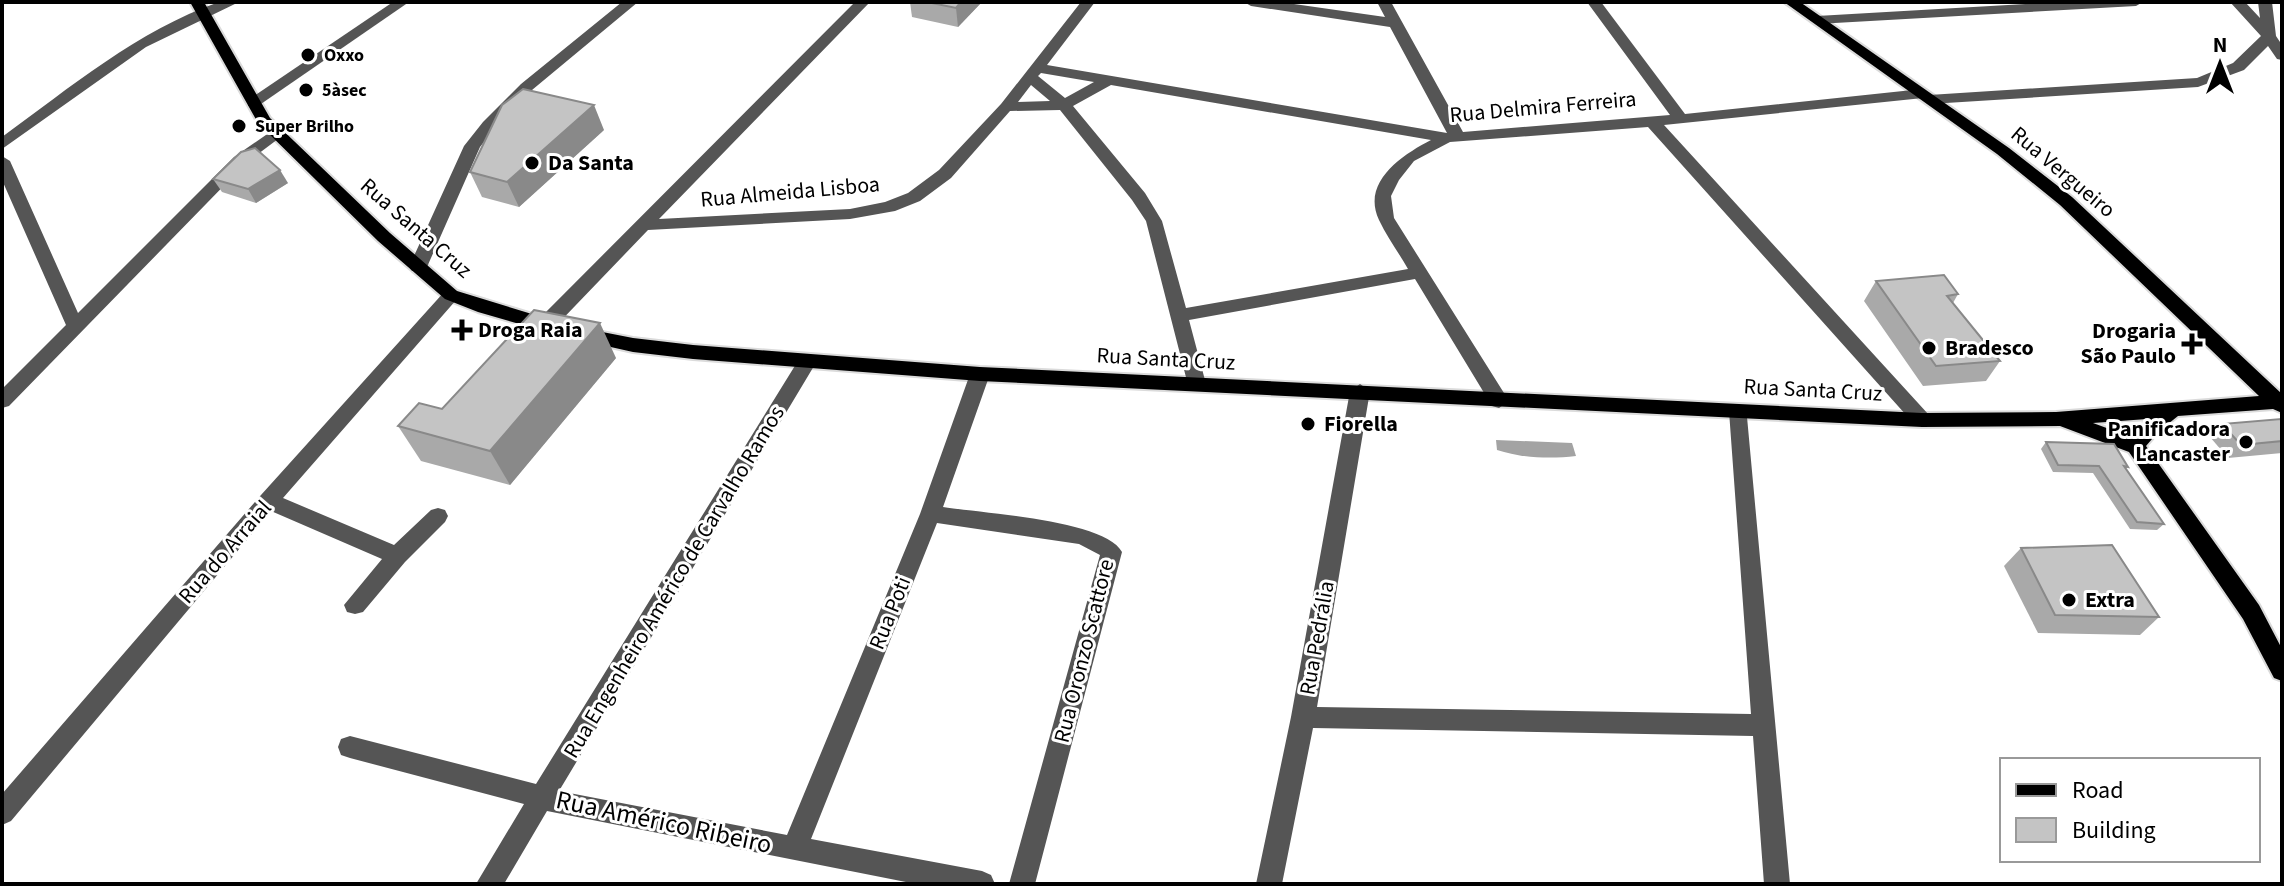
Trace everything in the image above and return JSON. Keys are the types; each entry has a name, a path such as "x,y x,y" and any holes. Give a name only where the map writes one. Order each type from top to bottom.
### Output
{"main road":[{"name":"Rua Vergueiro","path":"1791,2 2003,151 2066,201 2281,403"},
{"name":"Rua Santa Cruz","path":"200,6 253,103 276,133 451,295 544,326 633,345 980,374 1922,420 2056,419 2281,403"},
{"path":"2136,447 2155,421 2172,411"},
{"path":"2056,419 2136,447 2251,612 2282,671"}],"street":[{"path":"2,144 200,6 232,2"},
{"path":"253,103 402,2"},
{"path":"418,267 472,146 484,130 503,109 631,2"},
{"path":"544,326 863,2"},
{"name":"Rua Almeida Lisboa","path":"645,225 850,214 889,207 914,197 945,174 1006,107 1035,73 1085,2"},
{"path":"1251,2 1395,23"},
{"path":"1384,2 1452,136"},
{"path":"1594,2 1680,118"},
{"path":"1817,20 1908,7 2136,2"},
{"path":"2237,2 2269,36 2282,56"},
{"path":"2265,2 2269,36 2251,60 2282,64"},
{"name":"Rua Delmira Ferreira","path":"1499,401 1386,218 1383,196 1391,178 1408,158 1452,136 1652,122 1926,96 2175,85 2219,77 2251,60"},
{"path":"1035,73 1109,80 1452,136"},
{"path":"1035,73 1139,197 1154,221 1196,384"},
{"path":"1006,107 1064,105 1109,80"},
{"path":"1652,122 1922,420"},
{"path":"2,401 240,160 276,133"},
{"path":"2,161 75,326"},
{"path":"1178,316 1418,273"},
{"name":"Rua do Arraial","path":"2,813 268,501 451,295"},
{"name":"Rua Engenheiro Américo de Carvalho Ramos","path":"489,884 808,361"},
{"name":"Rua Poti","path":"794,849 930,514 980,374"},
{"name":"Rua Pedrália","path":"1269,884 1303,717 1360,391"},
{"path":"1739,411 1777,884"},
{"path":"268,501 397,556"},
{"name":"Rua Oronzo Scattore","path":"930,514 1079,535 1100,542 1111,552 1022,884"},
{"path":"355,605 397,556 438,516"},
{"path":"1303,717 1764,725"},
{"name":"Rua Américo Ribeiro","path":"350,747 544,797 982,884"}],"shaded area":[{"path":"1496,440 1572,443 1576,456 1546,458 1516,455 1497,450"}],"building":[{"path":"927,2 961,2 956,8"},
{"path":"523,89 594,105 507,182 470,172 502,105"},
{"path":"255,148 280,170 248,189 213,179 241,152"},
{"path":"1944,275 1958,294 1947,296 2000,361 1936,366 1876,281"},
{"path":"534,310 600,323 490,451 398,426 419,403 442,409"},
{"path":"2281,419 2282,441 2241,445 2222,424"},
{"path":"2046,442 2114,444 2128,467 2124,466 2164,524 2137,522 2099,466 2058,465"},
{"path":"2112,545 2159,617 2055,615 2021,548"}],"place":[{"name":"Oxxo","path":"308,55"},
{"name":"5àsec","path":"306,90"},
{"name":"Super Brilho","path":"239,126"},
{"name":"Da Santa","path":"532,163"},
{"name":"Droga Raia","path":"462,330"},
{"name":"Drogaria São Paulo","path":"2192,344"},
{"name":"Bradesco","path":"1929,348"},
{"name":"Fiorella","path":"1308,424"},
{"name":"Panificadora Lancaster","path":"2246,442"},
{"name":"Extra","path":"2069,600"}]}
